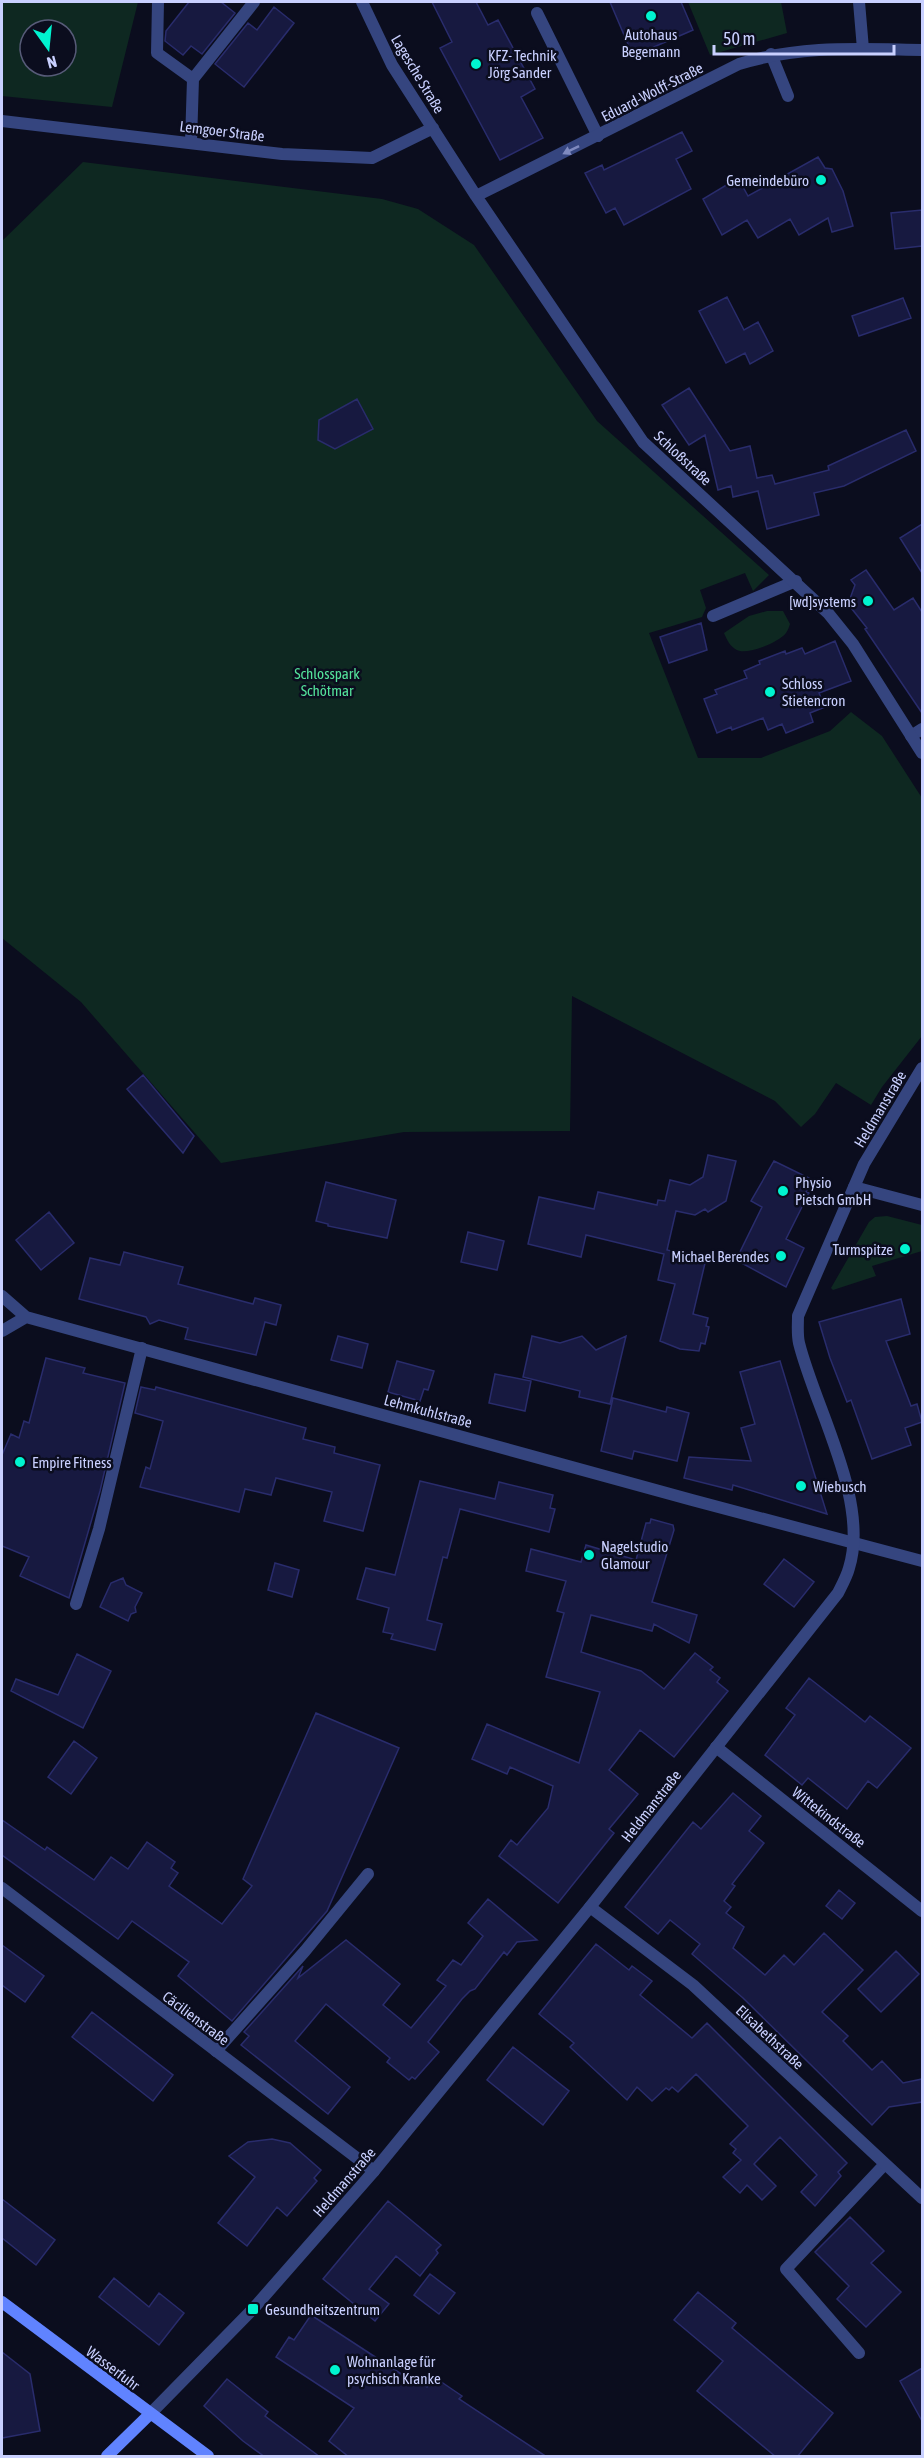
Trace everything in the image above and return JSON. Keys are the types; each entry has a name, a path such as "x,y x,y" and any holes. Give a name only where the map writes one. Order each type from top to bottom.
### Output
{"main road":[{"name":"Wasserfuhr","path":"2,2302 208,2457"},
{"name":"Heldmanstraße","path":"107,2457 150,2414"}],"street":[{"path":"158,2 157,53 193,79"},
{"path":"191,142 193,79 254,2"},
{"name":"Lagesche Straße","path":"362,2 392,66 433,128"},
{"path":"860,2 863,49"},
{"path":"537,13 598,136"},
{"name":"Eduard-Wolff-Straße","path":"476,196 738,64 771,54 807,50 922,50"},
{"path":"771,54 788,96"},
{"name":"Lemgoer Straße","path":"2,121 282,154 372,158 433,128"},
{"name":"Schloßstraße","path":"433,128 476,196 643,442 828,613 853,644 922,753"},
{"path":"713,616 796,581"},
{"path":"911,736 922,729"},
{"name":"Heldmanstraße","path":"150,2414 253,2309 374,2171 590,1907 838,1593 849,1568 853,1542 851,1511 842,1470 798,1341 798,1316 864,1164 922,1068"},
{"path":"854,1187 922,1205"},
{"name":"Lehmkuhlstraße","path":"2,1296 26,1317 922,1561"},
{"path":"2,1331 26,1317"},
{"path":"76,1604 99,1529 142,1348"},
{"name":"Wittekindstraße","path":"716,1747 922,1911"},
{"path":"216,2051 305,1951 368,1874"},
{"name":"Cäcilienstraße","path":"2,1888 374,2171"},
{"name":"Elisabethstraße","path":"590,1907 693,1984 884,2165 922,2198"},
{"path":"859,2353 786,2269 884,2165"}],"green space":[{"path":"2,2 138,2 112,107 2,96"},
{"path":"688,2 781,2 787,33 710,55"},
{"name":"Schlosspark Schötmar","path":"83,162 382,199 418,209 474,245 597,421 769,575 753,591 745,573 700,590 706,608 702,617 649,633 698,758 761,758 830,731 851,712 882,736 922,798 922,1036 882,1087 871,1105 836,1083 815,1114 801,1127 775,1101 572,996 570,1131 404,1132 221,1163 81,1002 2,938 2,241"},
{"path":"767,611 783,611 790,624 783,636 758,649 740,651 732,646 724,633 749,616"},
{"path":"887,1216 922,1225 922,1251 872,1266 876,1276 833,1290 831,1288 869,1222 875,1217"}],"building":[{"path":"189,2 221,2 235,13 202,54 191,46 183,55 165,41 166,31"},
{"path":"432,2 476,2 488,25 498,20 535,89 521,97 543,138 500,160 440,48 452,42"},
{"name":"Autohaus Begemann","path":"610,2 681,2 693,30 633,56"},
{"path":"274,7 294,23 244,87 215,64 248,23 257,30"},
{"path":"682,132 692,151 676,159 691,189 624,225 615,208 606,213 585,173 602,165 604,170"},
{"path":"818,157 825,168 832,169 843,191 853,226 832,232 828,218 799,235 790,219 758,238 747,220 722,235 703,199 738,178 748,196"},
{"path":"922,210 922,246 895,249 891,213"},
{"path":"727,297 744,330 758,322 773,351 750,364 745,353 726,363 699,311"},
{"path":"903,298 911,318 859,336 852,316"},
{"path":"689,388 730,451 750,446 757,478 772,475 775,484 829,470 828,466 906,430 916,451 844,486 814,493 819,515 767,529 758,491 733,497 731,486 718,490 705,435 689,445 662,405"},
{"path":"357,399 373,429 335,449 318,440 319,420"},
{"path":"922,524 922,573 900,538"},
{"path":"866,570 894,610 913,598 922,612 922,713 865,629 867,628 848,604 855,585 851,580"},
{"path":"701,623 707,650 669,663 660,637"},
{"name":"Schloss Stietencron","path":"835,641 851,681 819,693 825,707 810,713 813,722 786,733 782,724 768,730 763,718 717,733 704,699 717,694 715,690 747,678 744,671 760,664 759,661 785,651 786,654 802,648 805,654"},
{"path":"143,1075 194,1136 183,1153 127,1089"},
{"path":"708,1155 736,1161 726,1201 708,1212 705,1209 695,1215 676,1211 667,1250 706,1259 693,1314 708,1318 706,1326 709,1327 705,1344 701,1343 699,1351 680,1349 660,1341 675,1284 658,1280 664,1254 586,1235 581,1257 528,1244 539,1197 594,1209 598,1192 657,1205 658,1200 665,1201 670,1180 690,1185 703,1177"},
{"path":"774,1161 813,1180 786,1239 804,1248 786,1287 736,1260 762,1207 751,1201"},
{"path":"326,1182 396,1200 387,1238 328,1226 328,1224 316,1221"},
{"path":"49,1212 74,1243 41,1270 16,1240"},
{"path":"468,1232 504,1241 497,1270 461,1262"},
{"path":"124,1252 183,1267 178,1284 253,1304 255,1298 281,1305 276,1325 265,1322 256,1355 185,1339 188,1328 159,1320 150,1324 146,1317 79,1299 90,1258 120,1265"},
{"path":"901,1299 910,1334 886,1341 911,1406 917,1404 922,1422 905,1428 911,1445 872,1459 851,1400 847,1402 819,1322"},
{"path":"338,1336 368,1344 362,1368 331,1360"},
{"path":"532,1336 560,1343 582,1336 596,1350 626,1336 610,1404 579,1397 580,1391 523,1377"},
{"path":"46,1358 85,1368 83,1373 125,1383 100,1491 69,1598 20,1576 29,1557 2,1546 2,1455 11,1434 19,1438 24,1421 29,1423"},
{"path":"397,1361 434,1371 428,1390 424,1389 420,1401 388,1392"},
{"path":"780,1361 827,1514 733,1485 732,1490 684,1478 689,1457 751,1461 741,1428 755,1424 740,1372"},
{"path":"495,1374 531,1381 525,1411 489,1403"},
{"path":"141,1387 155,1390 156,1387 306,1428 303,1439 335,1447 334,1453 380,1465 363,1531 324,1521 332,1492 276,1478 271,1495 245,1489 239,1512 140,1487 146,1467 150,1469 163,1421 135,1413"},
{"path":"613,1398 666,1412 667,1407 689,1413 677,1461 634,1451 632,1459 601,1451"},
{"path":"420,1481 495,1499 499,1482 553,1495 550,1508 555,1509 549,1532 460,1509 447,1558 443,1557 427,1620 442,1624 435,1650 391,1639 393,1634 383,1632 389,1608 357,1599 366,1568 395,1575"},
{"path":"651,1519 673,1525 674,1530 652,1602 697,1615 689,1643 654,1624 652,1631 591,1615 581,1652 641,1671 664,1689 695,1653 713,1667 710,1670 720,1678 717,1682 728,1691 674,1757 640,1730 609,1770 638,1794 609,1829 614,1833 558,1903 499,1856 511,1840 517,1845 548,1808 553,1786 510,1767 507,1774 472,1759 487,1724 579,1763 600,1692 546,1677 564,1613 557,1611 566,1581 526,1571 531,1549 581,1562 586,1545 636,1560 646,1523 650,1523"},
{"path":"784,1559 814,1582 794,1607 764,1584"},
{"path":"275,1563 299,1570 292,1597 268,1590"},
{"path":"123,1578 126,1585 142,1593 135,1607 136,1612 131,1614 128,1621 100,1607 111,1583"},
{"path":"77,1654 111,1671 83,1728 11,1691 16,1679 58,1695"},
{"path":"809,1678 865,1722 870,1716 911,1748 877,1788 868,1781 847,1809 808,1778 802,1785 765,1755 795,1715 786,1708"},
{"path":"316,1713 399,1748 327,1911 232,2021 178,1976 189,1962 132,1921 118,1939 2,1855 2,1820 45,1850 47,1847 94,1880 111,1857 128,1869 147,1842 175,1862 171,1868 178,1873 169,1886 222,1924 252,1886 243,1879"},
{"path":"74,1741 97,1758 71,1794 48,1777"},
{"path":"733,1793 761,1816 749,1831 764,1843 732,1884 735,1886 724,1901 731,1907 726,1913 744,1927 733,1948 765,1975 784,1955 794,1965 824,1933 863,1970 822,2012 848,2036 843,2041 872,2070 882,2061 903,2083 922,2079 922,2102 889,2107 872,2125 743,1998 692,1954 700,1944 670,1920 658,1934 625,1907 693,1822 701,1829"},
{"path":"839,1890 855,1903 842,1919 826,1906"},
{"path":"488,1899 537,1940 517,1942 507,1955 504,1952 475,1989 462,1999 428,2042 439,2052 415,2079 412,2077 409,2080 387,2062 390,2058 326,2004 295,2041 350,2087 328,2114 241,2045 249,2036 244,2032 303,1966 298,1978 346,1940 400,1984 383,2005 411,2028 446,1986 437,1980 453,1960 461,1965 483,1936 468,1923"},
{"path":"596,1944 629,1970 632,1966 652,1981 640,1995 692,2038 707,2023 847,2163 838,2172 841,2176 815,2206 801,2192 817,2175 780,2137 754,2164 776,2186 762,2200 747,2185 740,2193 723,2177 741,2160 733,2153 736,2149 730,2144 748,2126 696,2074 678,2092 672,2087 669,2090 666,2088 652,2101 637,2087 627,2100 570,2047 574,2043 539,2014"},
{"path":"2,1945 44,1976 25,2002 2,1985"},
{"path":"896,1951 919,1974 881,2012 858,1989"},
{"path":"92,2012 173,2075 153,2101 72,2037"},
{"path":"513,2047 569,2091 543,2125 487,2080"},
{"path":"272,2139 290,2143 321,2170 314,2178 317,2181 287,2216 277,2207 247,2246 218,2223 255,2177 229,2156 248,2142"},
{"path":"2,2199 55,2240 36,2265 2,2238"},
{"path":"388,2201 441,2245 436,2250 438,2253 420,2276 396,2256 369,2289 389,2304 375,2321 323,2279"},
{"path":"850,2217 884,2251 871,2263 901,2292 866,2327 837,2299 849,2286 815,2252"},
{"path":"430,2274 455,2293 439,2314 414,2295"},
{"path":"114,2278 149,2307 159,2293 184,2313 159,2345 99,2297"},
{"path":"698,2292 736,2323 732,2328 833,2413 797,2457 776,2457 697,2391 723,2361 674,2320"},
{"path":"311,2315 412,2381 414,2379 427,2387 434,2377 462,2396 459,2399 547,2457 349,2457 329,2441 354,2408 276,2357 289,2337 294,2340"},
{"path":"2,2352 30,2374 40,2431 2,2438"},
{"path":"922,2368 922,2421 900,2381"},
{"path":"227,2379 268,2412 265,2416 320,2457 265,2457 243,2441 204,2406"}],"place":[{"name":"Autohaus Begemann","path":"651,16"},
{"name":"KFZ- Technik Jörg Sander","path":"476,64"},
{"name":"Gemeindebüro","path":"821,180"},
{"name":"[wd]systems","path":"868,601"},
{"name":"Schloss Stietencron","path":"770,692"},
{"name":"Physio Pietsch GmbH","path":"783,1191"},
{"name":"Turmspitze","path":"905,1249"},
{"name":"Michael Berendes","path":"781,1256"},
{"name":"Empire Fitness","path":"20,1462"},
{"name":"Wiebusch","path":"801,1486"},
{"name":"Nagelstudio Glamour","path":"589,1555"},
{"name":"Gesundheitszentrum","path":"253,2309"},
{"name":"Wohnanlage für psychisch Kranke","path":"335,2370"}]}
